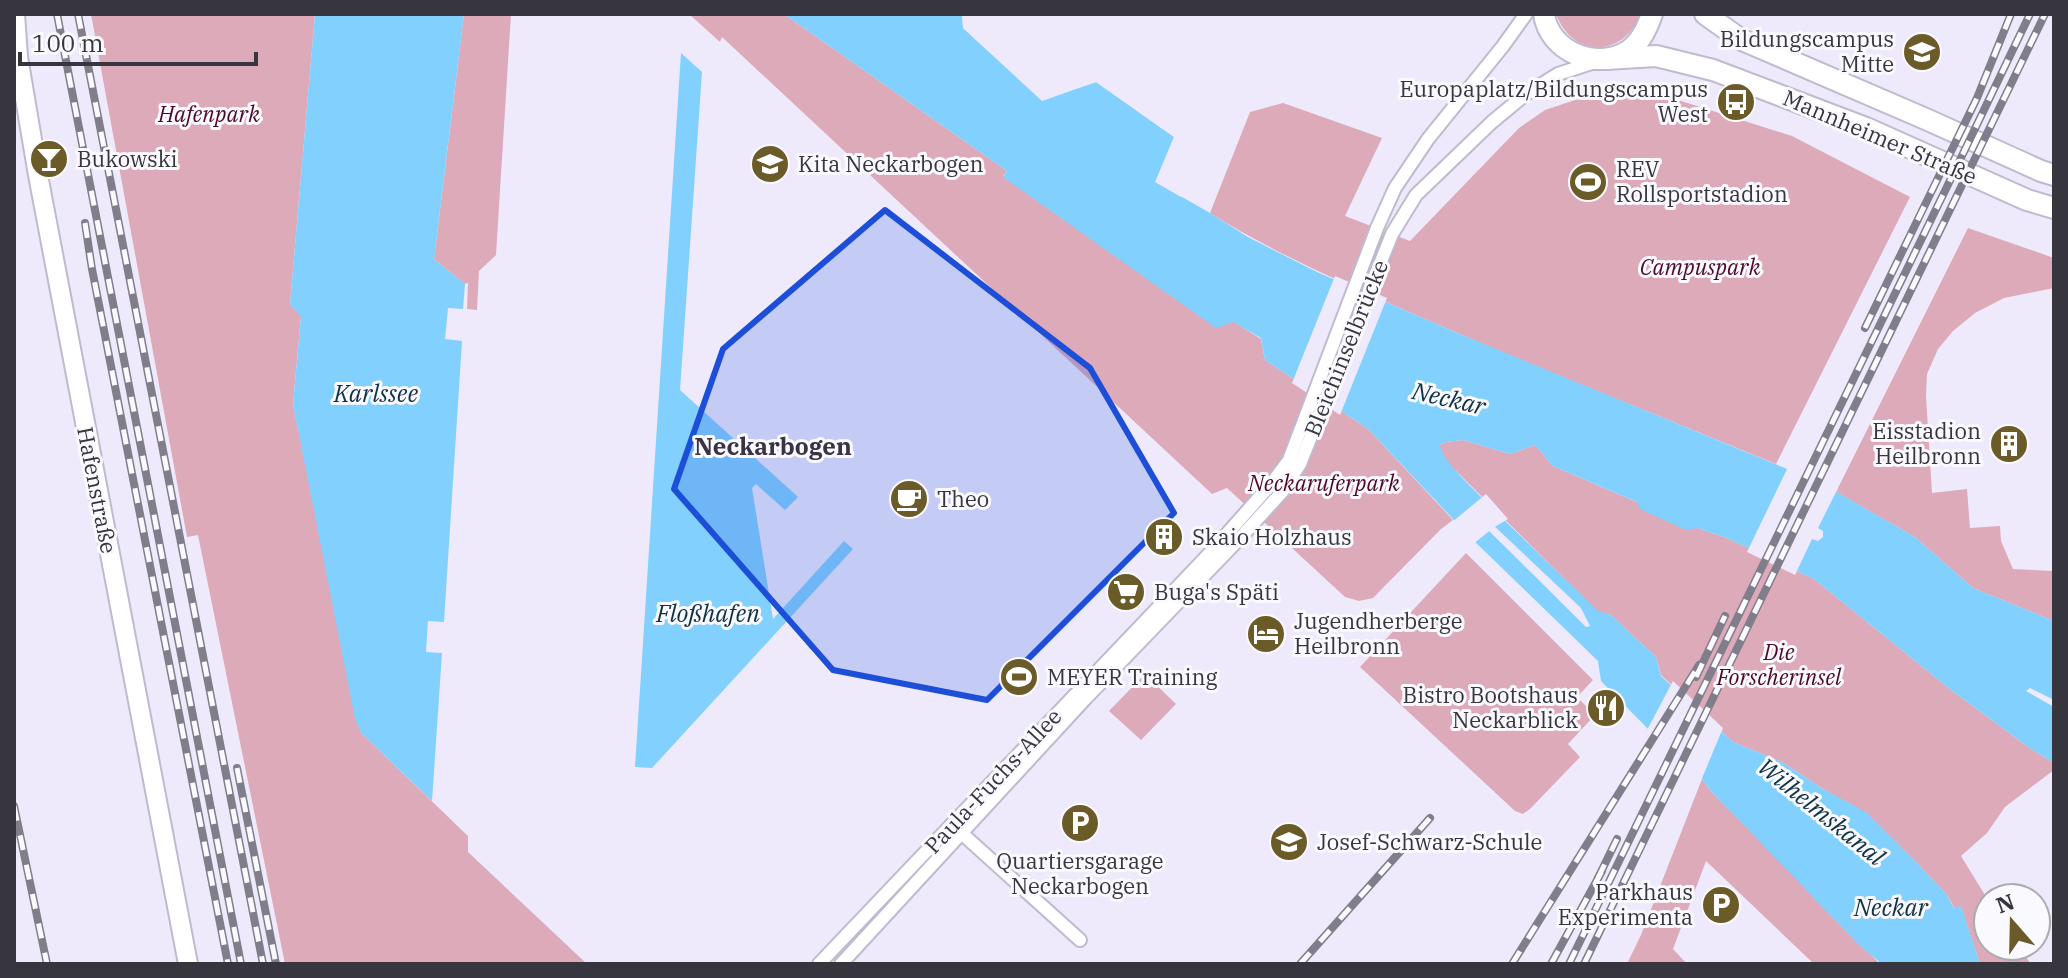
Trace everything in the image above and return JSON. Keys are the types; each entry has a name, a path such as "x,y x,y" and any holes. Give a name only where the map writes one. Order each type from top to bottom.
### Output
{"main road":[{"name":"Hafenstraße","path":"15,14 18,57 47,222 188,964"},
{"path":"1544,14 1553,38 1568,51 1586,59 1606,59 1628,51 1645,34 1652,14"},
{"name":"Mannheimer Straße","path":"1705,14 1740,39 2054,175"},
{"name":"Mannheimer Straße","path":"1606,59 1656,56 1713,70 1866,128 2027,200 2054,208"}],"street":[{"name":"Bleichinselbrücke","path":"1294,462 1377,228 1395,188 1428,139 1526,14"},
{"name":"Mannheimer Straße","path":"1392,234 1416,195 1526,94 1558,74 1606,59"},
{"name":"Bleichinselbrücke","path":"1236,533 1272,483 1294,462 1392,234"},
{"name":"Paula-Fuchs-Allee","path":"819,964 956,829 1236,533"},
{"name":"Paula-Fuchs-Allee","path":"841,964 956,829"},
{"path":"956,829 1080,940"},
{"path":"840,943 851,953"}],"highlighted area":[{"path":"885,210 1090,368 1174,513 987,700 833,670 674,489 723,349"}],"green space":[{"name":"Hafenpark","path":"91,14 315,14 290,304 301,316 293,404 361,733 468,836 468,852 587,964 285,964 198,535 187,537"},
{"path":"464,14 511,14 496,255 479,271 477,310 467,309 468,283 465,284 434,259"},
{"name":"Neckaruferpark","path":"689,14 784,14 1007,171 1003,176 1261,339 1265,360 1368,429 1453,520 1373,598 1359,601 1345,597 1227,488 1212,494 722,37 720,42"},
{"path":"1556,14 1641,14 1623,39 1598,47 1574,39"},
{"name":"Campuspark","path":"1640,88 1792,136 1910,197 1776,464 1400,308 1280,252 1210,213 1250,112 1283,103 1382,138 1345,216 1410,241 1519,128 1545,110 1575,100"},
{"path":"1968,228 2054,258 2054,288 2004,298 1975,313 1953,331 1938,349 1927,374 1926,396 1932,493 1967,489 1970,528 2000,526 2001,541 2013,569 2054,571 2054,621 1973,588 1915,537 1836,492"},
{"name":"Die Forscherinsel","path":"1463,440 1510,454 1535,445 1553,466 1727,538 1814,579 1951,690 2054,763 2054,770 2005,807 1987,833 1961,856 1977,882 1972,882 1972,940 1961,907 1955,909 1947,895 1866,813 1782,762 1733,742 1661,675 1656,657 1611,615 1598,612 1450,465 1440,450 1440,445"},
{"path":"1466,553 1593,680 1577,697 1595,715 1568,744 1580,757 1523,814 1515,811 1360,667"},
{"path":"1145,674 1176,704 1141,740 1109,711"},
{"path":"1702,779 1880,964 1814,964 1706,861 1673,949 1687,964 1627,964"},
{"name":"Die Forscherinsel","path":"1979,962 2031,964 1980,964"}],"water":[{"name":"Karlssee","path":"315,14 464,14 434,259 465,284 463,309 448,308 445,339 462,341 444,622 428,621 426,652 442,653 432,801 361,733 355,719 293,404 301,317 290,304"},
{"path":"784,14 962,14 963,28 1042,100 1096,82 1174,137 1156,182 1248,237 1317,272 1455,332 1821,483 1915,537 1973,588 2054,621 2054,700 2030,688 2026,691 2054,707 2054,763 1951,690 1814,579 1727,538 1697,528 1686,530 1640,509 1637,502 1553,466 1535,445 1510,454 1463,440 1440,445 1448,461 1464,480 1598,611 1611,615 1656,657 1661,676 1733,742 1782,762 1866,812 1947,895 1954,908 1961,906 1972,940 1972,962 1980,964 1882,964 1859,945 1702,779 1601,681 1598,661 1470,537 1368,429 1265,360 1261,338 1233,322 1216,328 1003,177 1007,171","holes":["1491,523 1581,608 1590,626 1586,627 1485,527"]},
{"name":"Floßhafen","path":"681,53 702,72 680,390 798,497 785,510 756,484 752,488 773,619 844,541 853,549 652,768 635,767"}],"pier":[{"path":"962,14 966,14 966,26 1043,96 1097,78 1177,134 1178,139 1160,181 1183,194 1181,197 1155,182 1174,137 1096,82 1042,101 963,28"},
{"path":"1335,276 1387,298 1340,415 1292,383"},
{"path":"1789,465 1838,488 1818,528 1823,531 1823,537 1818,541 1812,539 1795,575 1747,552"},
{"path":"1486,494 1508,519 1472,545 1451,523"},
{"path":"1673,681 1723,728 1700,783 1646,732"}],"railway":[{"path":"57,14 241,964"},
{"path":"78,14 263,964"},
{"path":"1865,328 1977,98 2011,14"},
{"path":"1569,964 2030,14"},
{"path":"1584,964 2045,14"},
{"path":"85,223 228,964"},
{"path":"1696,677 1725,616"},
{"path":"1512,964 1699,665"},
{"path":"237,768 276,964"},
{"path":"14,806 47,964"},
{"path":"1300,964 1430,818"},
{"path":"1598,878 1617,839"},
{"path":"1551,964 1602,871"}],"place":[{"name":"Bildungscampus Mitte","path":"1922,52"},
{"name":"Europaplatz/Bildungscampus West","path":"1736,102"},
{"name":"Bukowski","path":"49,159"},
{"name":"Kita Neckarbogen","path":"770,164"},
{"name":"REV Rollsportstadion","path":"1588,182"},
{"name":"Eisstadion Heilbronn","path":"2009,444"},
{"name":"Theo","path":"909,499"},
{"name":"Skaio Holzhaus","path":"1164,537"},
{"name":"Buga's Späti","path":"1126,592"},
{"name":"Jugendherberge Heilbronn","path":"1266,634"},
{"name":"MEYER Training","path":"1019,677"},
{"name":"Bistro Bootshaus Neckarblick","path":"1606,708"},
{"name":"Quartiersgarage Neckarbogen","path":"1080,823"},
{"name":"Josef-Schwarz-Schule","path":"1289,842"},
{"name":"Parkhaus Experimenta","path":"1721,905"}],"district":[{"name":"Neckarbogen","path":"773,447"}],"water label":[{"name":"Neckar","path":"1449,399"},
{"name":"Wilhelmskanal","path":"1821,812"},
{"name":"Neckar","path":"1891,908"}]}
